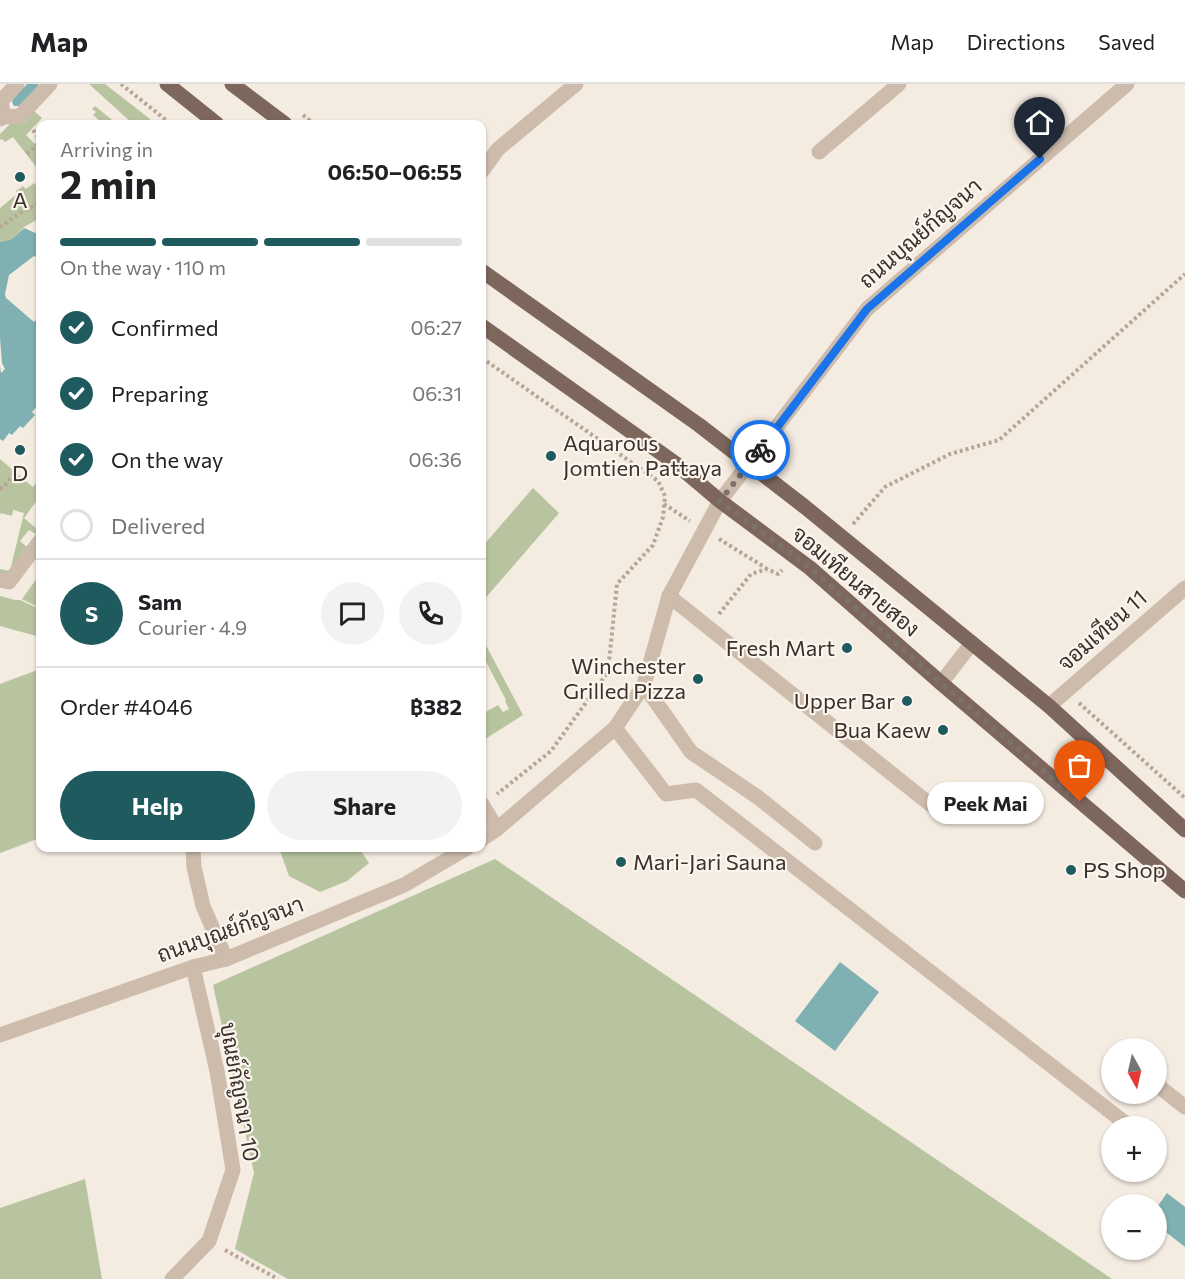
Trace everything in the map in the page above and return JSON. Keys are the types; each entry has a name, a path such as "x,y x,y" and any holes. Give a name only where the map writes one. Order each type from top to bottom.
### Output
{"main road":[{"path":"167,84 212,120"},
{"path":"232,84 280,120"},
{"name":"จอมเทียนสายสอง","path":"486,274 699,425 805,507 1049,706 1185,830"},
{"name":"จอมเทียนสายสอง","path":"486,329 675,464 720,501 810,568 1185,891"}],"street":[{"path":"17,84 1,101 2,118 20,116 50,84"},
{"path":"486,166 498,149 576,84"},
{"path":"819,152 898,84"},
{"name":"ถนนบุณย์กัญจนา","path":"486,836 497,829 615,728 644,685 669,596 720,501 867,309 1127,84"},
{"path":"0,580 9,582 36,546"},
{"name":"จอมเทียน 11","path":"1049,706 1185,588"},
{"path":"669,596 931,805"},
{"path":"941,683 972,643"},
{"path":"644,685 691,752 759,798 815,843"},
{"path":"615,728 666,794 696,790 1116,1116"},
{"path":"486,811 497,829"},
{"path":"193,852 194,867 203,906 226,959"},
{"name":"ถนนบุณย์กัญจนา","path":"0,1035 193,968 226,959 404,885 460,852"},
{"name":"บุณย์กัญจนา 10","path":"174,1278 209,1241 233,1170 217,1071 193,968"},
{"path":"1167,1093 1185,1107"}],"path":[{"path":"120,84 166,120"},
{"path":"27,154 36,146"},
{"path":"0,227 36,205"},
{"path":"842,537 885,487 950,454 999,440 1185,274"},
{"path":"486,361 658,481 665,496 663,517 653,545 617,584 608,672 551,751 486,802"},
{"path":"0,488 7,484 15,472"},
{"path":"1066,691 1185,798"},
{"path":"209,1241 278,1279"}],"green space":[{"path":"89,84 105,84 150,119 129,120"},
{"path":"95,106 112,120 99,120 93,115 96,112 92,109"},
{"path":"34,111 42,118 36,120 36,124 26,135 36,145 36,167 13,137 5,142 0,140 0,134 13,121 25,122"},
{"path":"34,183 36,186 36,220 24,227 12,239 0,242 0,208 17,194 16,191 23,186 26,189"},
{"path":"0,459 33,487 36,483 36,502 24,518 36,528 36,534 29,530 20,541 27,547 10,573 4,575 0,574 0,569 10,571 24,513 13,510 12,516 1,513 0,515"},
{"path":"533,488 559,513 486,597 486,542"},
{"path":"36,580 36,606 22,599"},
{"path":"0,596 20,600 36,607 36,636 0,626"},
{"path":"486,646 523,715 486,738 486,712 498,705 503,712 509,709 486,662"},
{"path":"36,670 36,840 0,853 0,684"},
{"path":"280,852 362,852 369,863 347,881 320,892 289,876"},
{"path":"495,859 1112,1279 288,1279 235,1249 254,1173 213,985"},
{"path":"85,1179 102,1279 0,1279 0,1208"}],"water":[{"path":"27,84 38,84 38,86 19,106 14,106 13,99"},
{"path":"24,228 36,233 36,257 9,275 5,294 6,298 34,322 36,320 36,407 32,412 35,415 23,428 20,426 12,435 9,433 3,441 0,439 0,366 1,373 5,369 2,363 0,338 0,242 12,239"},
{"path":"840,962 879,992 835,1051 795,1021"},
{"path":"1166,1194 1185,1207 1185,1247 1167,1233"}],"way so far":[{"path":"760,450 720,501 810,568 1080,802"}],"place":[{"name":"A","path":"20,177"},
{"name":"D","path":"20,450"},
{"name":"Aquarous Jomtien Pattaya","path":"551,456"},
{"name":"Fresh Mart","path":"847,648"},
{"name":"Winchester Grilled Pizza","path":"698,679"},
{"name":"Upper Bar","path":"907,701"},
{"name":"Bua Kaew","path":"943,730"},
{"name":"Peek Mai","path":"1080,802"},
{"name":"Mari-Jari Sauna","path":"621,862"},
{"name":"PS Shop","path":"1071,870"}],"route":[{"path":"760,450 867,309 1040,159"}]}
